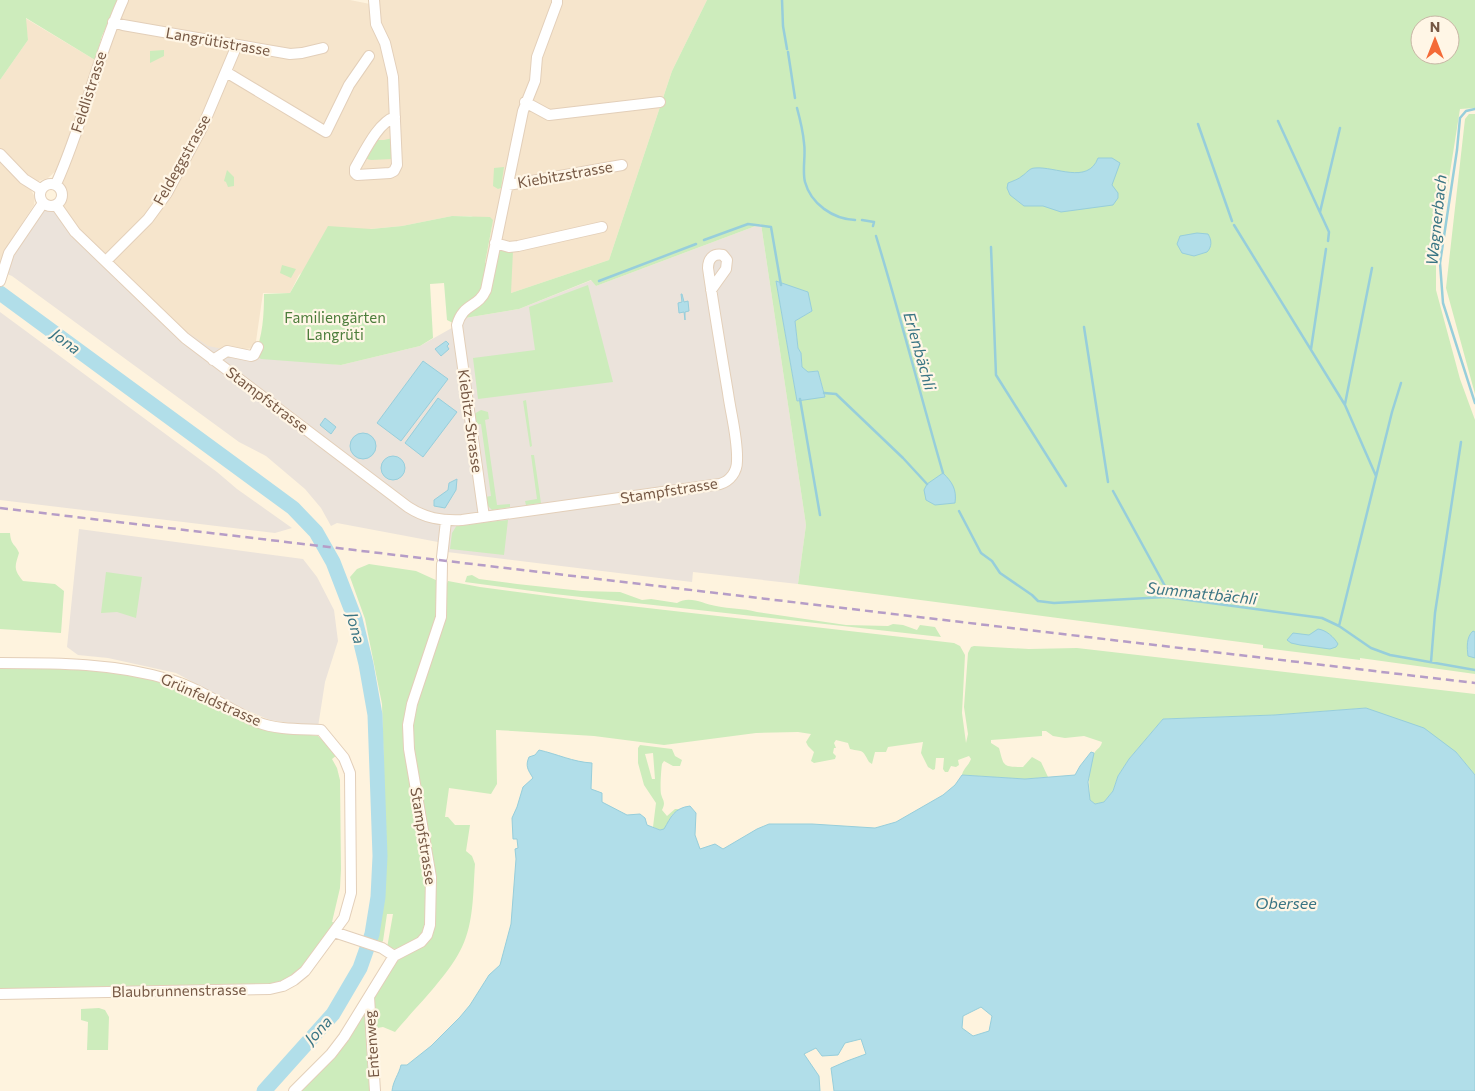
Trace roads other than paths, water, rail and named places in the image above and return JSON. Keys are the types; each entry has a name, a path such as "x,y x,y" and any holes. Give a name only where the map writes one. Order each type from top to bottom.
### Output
{"street":[{"name":"Feldlistrasse","path":"56,184 113,22 123,0"},
{"path":"374,0 376,24 385,43 393,78 395,117 396,168 390,173 357,175 355,168 380,128 386,121 395,117"},
{"name":"Kiebitzstrasse","path":"457,326 463,311 480,300 485,293 525,102 533,86 536,56 557,3 556,0"},
{"name":"Langrütistrasse","path":"113,22 290,54 302,54 323,48"},
{"name":"Feldeggstrasse","path":"106,261 148,219 167,193 202,128 237,45"},
{"path":"226,72 326,132 349,85 369,56"},
{"path":"525,102 549,115 660,102"},
{"path":"0,154 24,179 40,189"},
{"name":"Kiebitzstrasse","path":"508,185 622,165"},
{"path":"46,184 56,184 62,194 61,198 56,204 49,206 43,203 39,197 40,189 46,184"},
{"path":"1,277 9,253 16,240 43,203"},
{"name":"Stampfstrasse","path":"56,204 75,232 162,317 213,360 408,507 431,518 446,521 720,484 731,478 736,469 736,449 711,290"},
{"path":"495,243 509,247 518,246 602,227"},
{"name":"Kiebitz-Strasse","path":"457,326 484,517"},
{"name":"Stampfstrasse","path":"213,360 227,351 251,356 254,355 258,348"},
{"name":"Stampfstrasse","path":"394,956 422,942 427,935 430,925 431,877 409,749 408,725 412,704 441,616 442,560 446,521"},
{"name":"Grünfeldstrasse","path":"0,663 84,664 132,670 173,681 265,724 284,728 322,730 346,762 350,777 351,893 344,918 334,932"},
{"path":"294,1091 331,1054 344,1037 394,956 382,948 334,932"},
{"name":"Blaubrunnenstrasse","path":"0,994 270,989 283,986 305,971 334,932"},
{"name":"Entenweg","path":"369,997 375,1091"}],"water":[{"path":"1098,158 1112,158 1120,163 1112,185 1118,193 1118,198 1113,205 1061,212 1043,206 1024,206 1010,195 1007,188 1008,183 1033,168 1079,173 1087,171"},
{"path":"1197,233 1208,234 1211,243 1209,250 1194,256 1182,253 1177,244 1180,236"},
{"path":"776,281 808,292 812,311 795,321 798,348 801,353 802,367 808,372 818,371 825,397 797,401"},
{"path":"681,294 684,302 688,301 689,311 685,312 685,320 684,312 679,313 678,303 682,302"},
{"path":"446,341 449,344 447,346 449,349 441,356 435,349"},
{"path":"423,361 448,379 401,441 377,423"},
{"path":"438,398 457,412 423,457 405,443"},
{"path":"325,418 336,427 331,434 320,425"},
{"path":"363,433 372,437 376,446 372,455 363,459 354,455 350,446 354,437"},
{"path":"393,456 401,460 405,468 401,476 393,480 385,476 381,468 385,460"},
{"path":"943,473 953,486 955,503 935,505 926,500 924,490 927,484"},
{"path":"457,479 456,490 445,508 434,506 434,500 448,490 449,483"},
{"path":"1318,629 1332,636 1338,644 1336,647 1330,649 1300,645 1287,640 1293,633 1309,635"},
{"path":"1473,631 1475,632 1475,658 1468,656 1467,650 1468,639"},
{"name":"Obersee","path":"1366,708 1424,728 1456,752 1475,775 1475,1091 834,1091 831,1068 866,1054 861,1039 845,1043 838,1055 822,1056 816,1048 804,1054 819,1076 820,1091 392,1091 401,1065 407,1065 431,1046 460,1017 489,975 500,965 511,924 516,859 515,849 518,848 517,839 513,839 512,818 523,787 533,778 527,763 529,757 535,755 539,750 572,760 592,763 591,789 602,793 602,802 627,815 640,814 645,818 647,825 660,830 664,829 677,811 690,806 696,813 695,835 700,849 715,844 723,849 769,824 812,824 875,828 896,822 943,795 955,785 962,775 1025,779 1075,775 1091,752 1094,753 1088,782 1090,800 1095,804 1104,802 1113,791 1118,776 1129,759 1163,719 1274,715","holes":["981,1007 992,1016 989,1031 973,1036 962,1028 963,1016"]}],"waterway":[{"name":"Erlenbächli","path":"782,0 783,26 787,49"},
{"name":"Erlenbächli","path":"788,52 795,98"},
{"name":"Erlenbächli","path":"797,108 804,139 804,177 808,190 824,209 839,217 855,220"},
{"name":"Wagnerbach","path":"1475,109 1466,111 1460,118 1440,263 1443,303 1475,403"},
{"path":"1278,121 1329,232 1328,241"},
{"path":"1198,124 1232,221"},
{"path":"1320,212 1340,128"},
{"name":"Erlenbächli","path":"862,220 874,222 873,226"},
{"path":"704,240 748,224 771,227 781,285"},
{"path":"1234,225 1345,405 1376,476"},
{"name":"Erlenbächli","path":"876,236 943,473"},
{"path":"599,281 696,244"},
{"path":"991,247 996,375 1066,486"},
{"path":"1311,349 1326,249"},
{"path":"1345,404 1372,268"},
{"name":"Jona","path":"0,293 293,508 316,532 333,562 355,619 366,664 375,715 380,856 378,897 372,934 360,968 333,1014 264,1091"},
{"path":"1084,327 1108,482"},
{"path":"1339,626 1392,412 1401,383"},
{"path":"824,393 836,394 903,458 927,484"},
{"path":"800,399 820,515"},
{"path":"1431,662 1435,613 1461,442"},
{"path":"1113,491 1171,597"},
{"name":"Summattbächli","path":"959,511 981,553 992,561 1000,573 1038,601 1054,603 1166,597 1322,618 1339,626 1371,648 1390,655 1475,670"}],"railway":[{"path":"0,508 1475,683"}],"park label":[{"name":"Familiengärten Langrüti","path":"335,326"}]}
